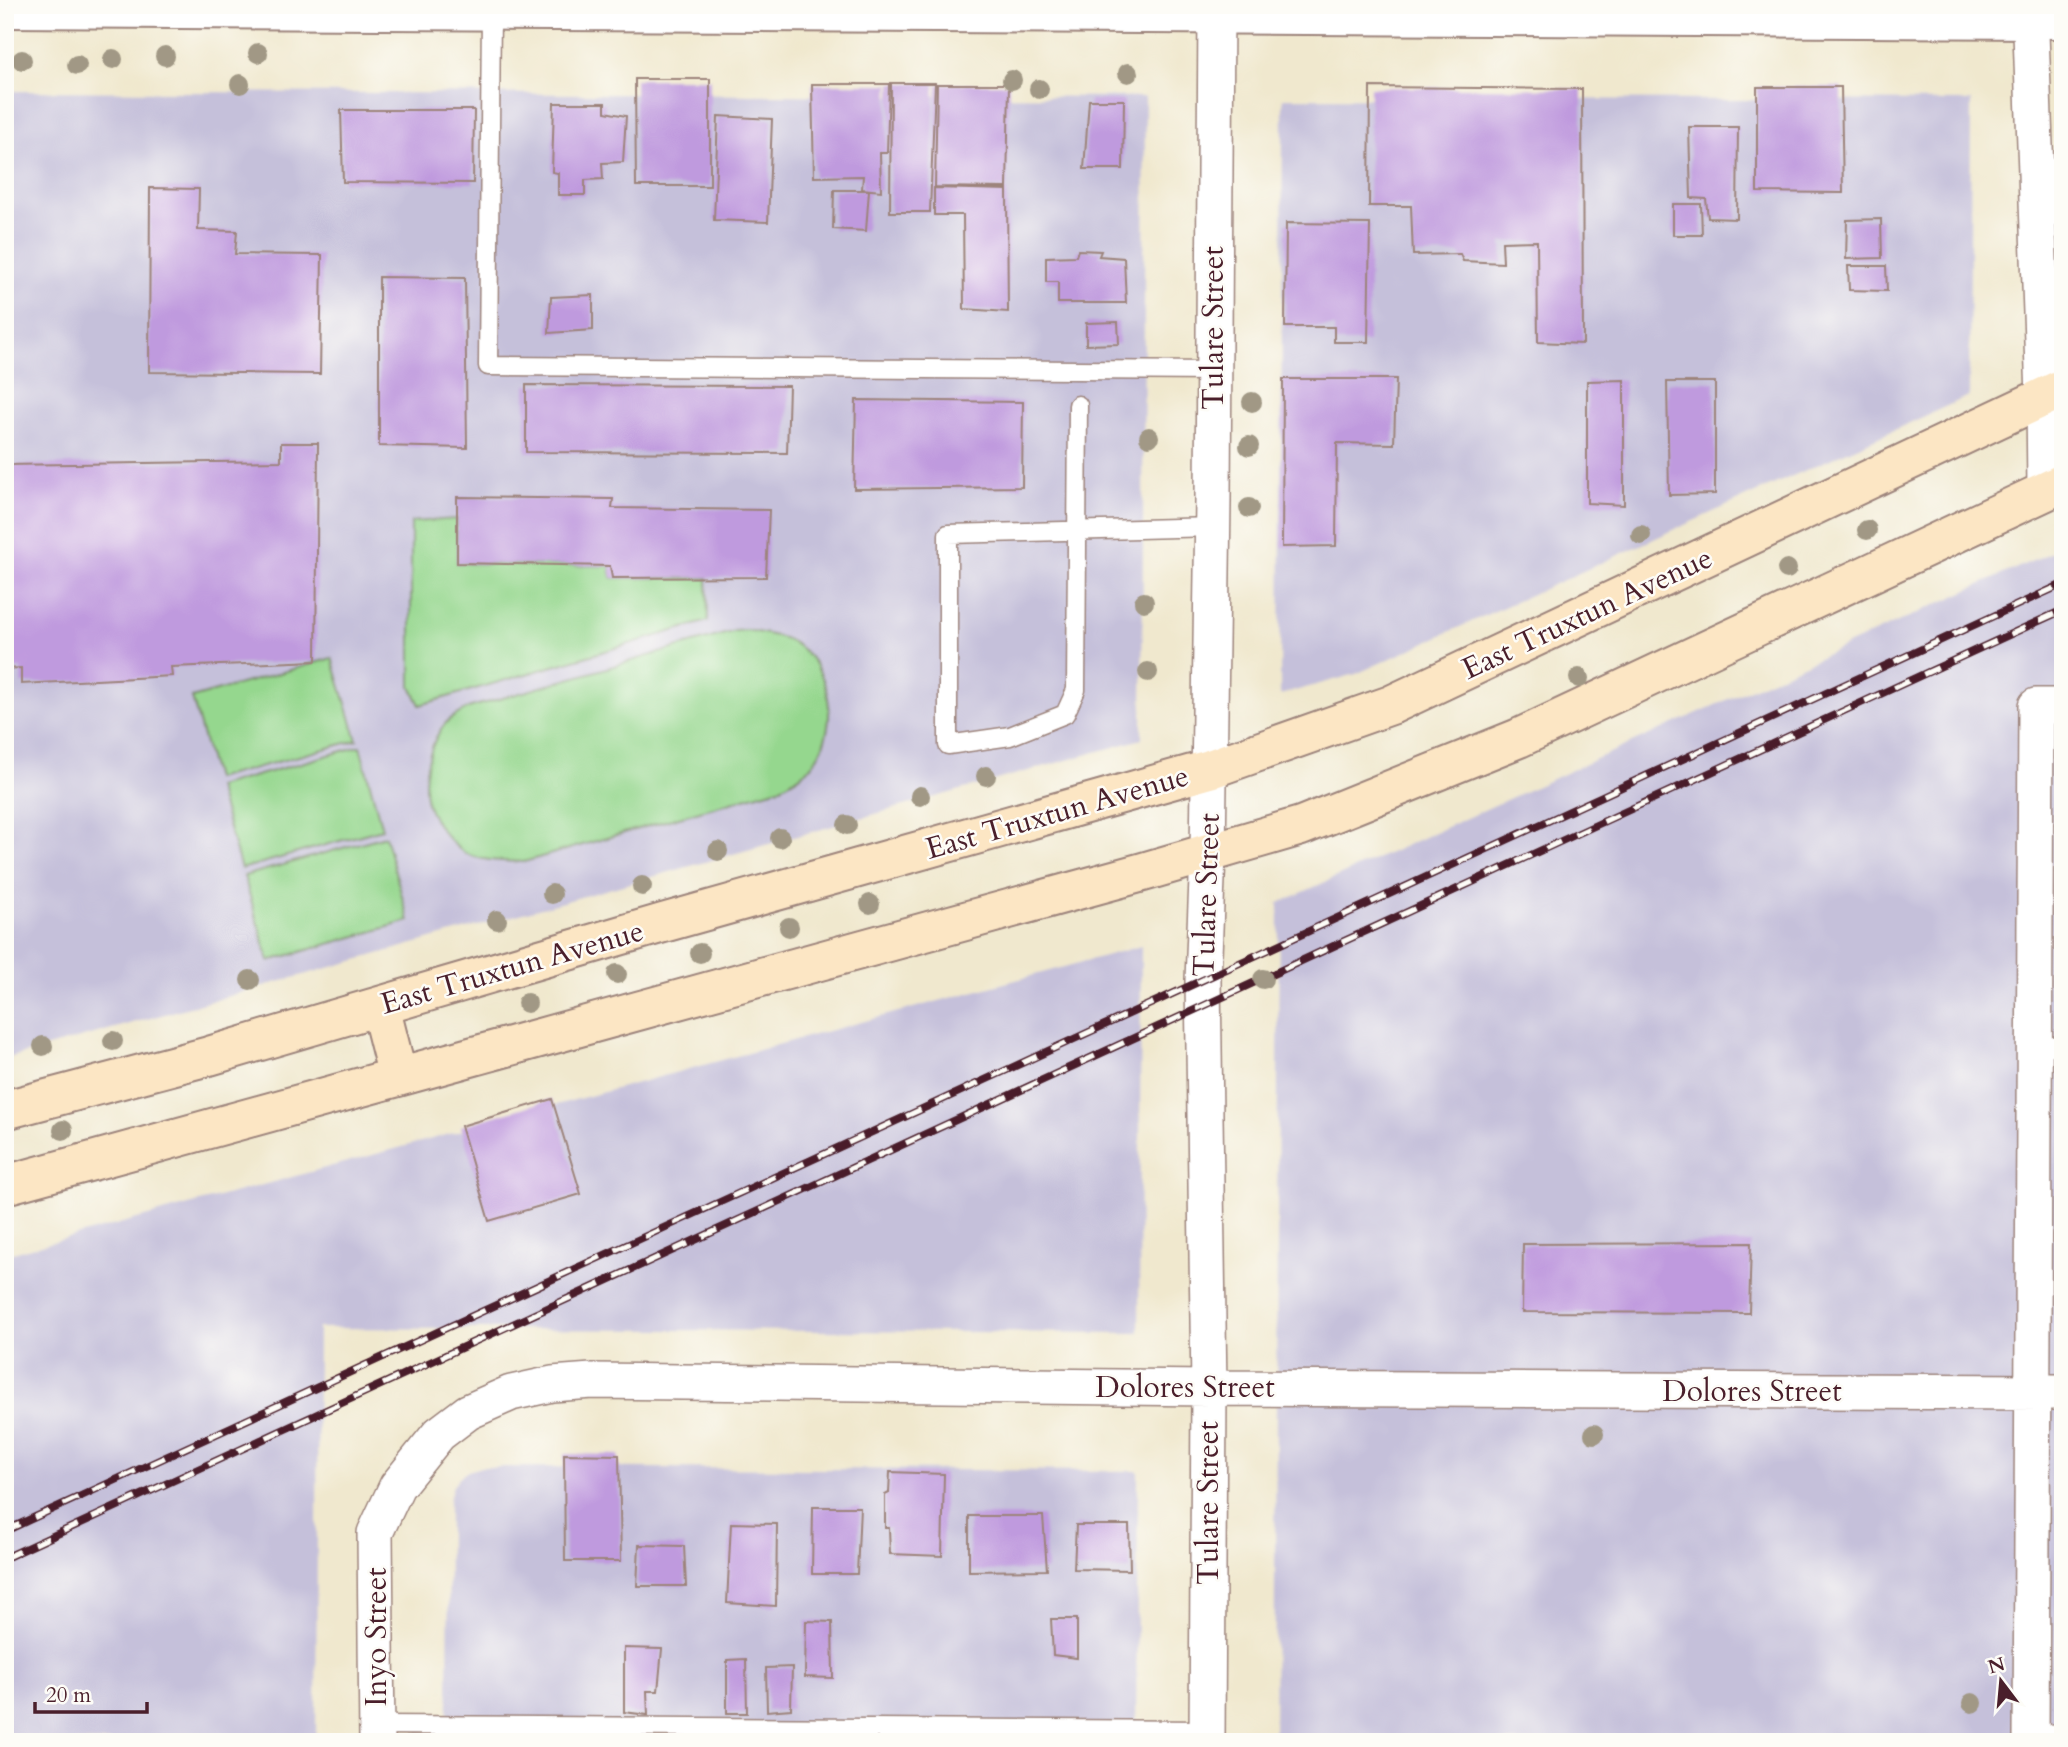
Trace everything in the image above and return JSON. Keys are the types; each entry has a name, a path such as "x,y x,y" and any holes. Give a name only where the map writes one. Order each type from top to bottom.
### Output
{"main road":[{"name":"East Truxtun Avenue","path":"5,1110 209,1056 1210,769 1391,705 1811,509 2053,392"},
{"path":"5,1185 1208,854 1301,826 1519,738 2054,487"},
{"path":"380,1006 398,1077"}],"street":[{"path":"5,8 394,7 491,10 1216,10 2041,15 2054,487"},
{"name":"Tulare Street","path":"1207,1736 1209,1388 1203,981 1210,769 1216,10"},
{"path":"2042,1736 2048,1392 2050,706"},
{"name":"Dolores Street","path":"375,1533 397,1486 439,1434 468,1412 511,1393 552,1384 592,1381 1209,1388 2048,1392"},
{"name":"Inyo Street","path":"375,1533 377,1733"}],"lane":[{"path":"491,10 488,366 1213,371"},
{"path":"1078,405 1079,531 1076,690 1065,714 1010,736 948,745 948,534 1079,531 1213,527"},
{"path":"377,1733 1207,1736"}],"shaded area":[{"path":"5,91 1145,97 1142,739 5,1059"},
{"path":"1283,98 1971,101 1969,396 1356,674 1280,695"},
{"path":"2063,547 2063,1742 1274,1742 1279,903"},
{"path":"1141,946 1139,1333 318,1328 316,1742 5,1742 5,1255"},
{"path":"481,1467 1138,1471 1136,1728 448,1724 449,1501 458,1478"}],"green space":[{"path":"457,519 457,563 610,566 612,578 707,578 708,621 420,705 411,687 411,522"},
{"path":"747,630 793,642 810,658 820,672 826,688 829,721 826,738 810,767 791,782 779,788 524,862 486,860 471,856 448,838 434,819 426,796 428,760 442,728 456,715 468,708 735,631"},
{"path":"332,658 357,740 215,779 192,698"},
{"path":"360,746 382,829 241,869 217,787"},
{"path":"385,836 409,921 269,961 244,876"}],"building":[{"path":"635,79 710,79 710,186 636,186"},
{"path":"891,83 935,83 930,212 890,212"},
{"path":"812,84 889,84 887,153 880,153 881,191 862,189 863,176 814,177"},
{"path":"937,84 1009,84 1007,188 935,187"},
{"path":"1370,87 1582,89 1583,344 1538,342 1537,241 1502,242 1503,263 1463,261 1460,254 1413,255 1411,206 1369,206"},
{"path":"1757,87 1841,87 1843,193 1757,192"},
{"path":"1089,100 1124,100 1123,169 1084,169"},
{"path":"554,103 605,103 605,112 626,116 623,162 602,163 603,179 585,180 585,195 558,195 558,173 552,172"},
{"path":"341,110 474,110 473,183 343,182"},
{"path":"718,116 772,119 768,222 714,220"},
{"path":"1689,127 1738,127 1737,219 1708,218 1706,199 1691,198"},
{"path":"150,188 199,189 198,230 237,231 235,254 322,255 320,374 149,372"},
{"path":"934,188 1007,190 1008,312 964,309 963,215 934,215"},
{"path":"834,190 869,190 866,231 833,229"},
{"path":"1673,204 1701,204 1702,235 1673,235"},
{"path":"1881,219 1882,258 1846,259 1847,220"},
{"path":"1286,223 1370,224 1368,342 1334,342 1334,327 1285,327"},
{"path":"1078,250 1101,251 1099,256 1124,258 1126,303 1058,303 1058,282 1046,282 1046,257 1076,256"},
{"path":"1848,266 1886,266 1887,291 1849,290"},
{"path":"379,277 465,278 467,448 379,446"},
{"path":"593,295 593,330 549,333 551,297"},
{"path":"1118,322 1119,344 1086,345 1086,323"},
{"path":"1283,379 1396,379 1394,444 1337,443 1336,546 1282,547"},
{"path":"1624,380 1624,505 1587,503 1587,381"},
{"path":"1667,382 1715,382 1715,494 1669,495"},
{"path":"526,385 789,386 787,453 526,452"},
{"path":"856,400 1023,402 1022,487 854,489"},
{"path":"281,443 318,443 316,661 171,667 172,676 21,684 21,668 5,669 5,465 281,461"},
{"path":"457,497 613,499 612,508 769,510 766,577 612,578 610,566 457,563"},
{"path":"552,1099 581,1194 489,1221 461,1126"},
{"path":"1751,1243 1749,1313 1522,1312 1523,1244"},
{"path":"564,1454 619,1455 621,1561 565,1561"},
{"path":"890,1472 944,1474 942,1556 890,1554 889,1528 885,1528 885,1495 889,1493"},
{"path":"813,1507 860,1507 857,1574 812,1574"},
{"path":"969,1516 1043,1516 1047,1570 969,1571"},
{"path":"731,1523 777,1524 776,1606 727,1603"},
{"path":"1076,1525 1129,1525 1130,1570 1074,1569"},
{"path":"639,1545 684,1546 686,1586 637,1586"},
{"path":"1051,1619 1077,1619 1077,1658 1053,1655"},
{"path":"806,1621 832,1622 833,1678 805,1677"},
{"path":"624,1648 662,1649 658,1691 647,1691 648,1715 624,1712"},
{"path":"746,1659 747,1713 727,1713 727,1660"},
{"path":"792,1667 791,1709 767,1711 766,1668"}],"railway":[{"path":"5,1531 2063,584"},
{"path":"5,1558 2063,610"}]}
